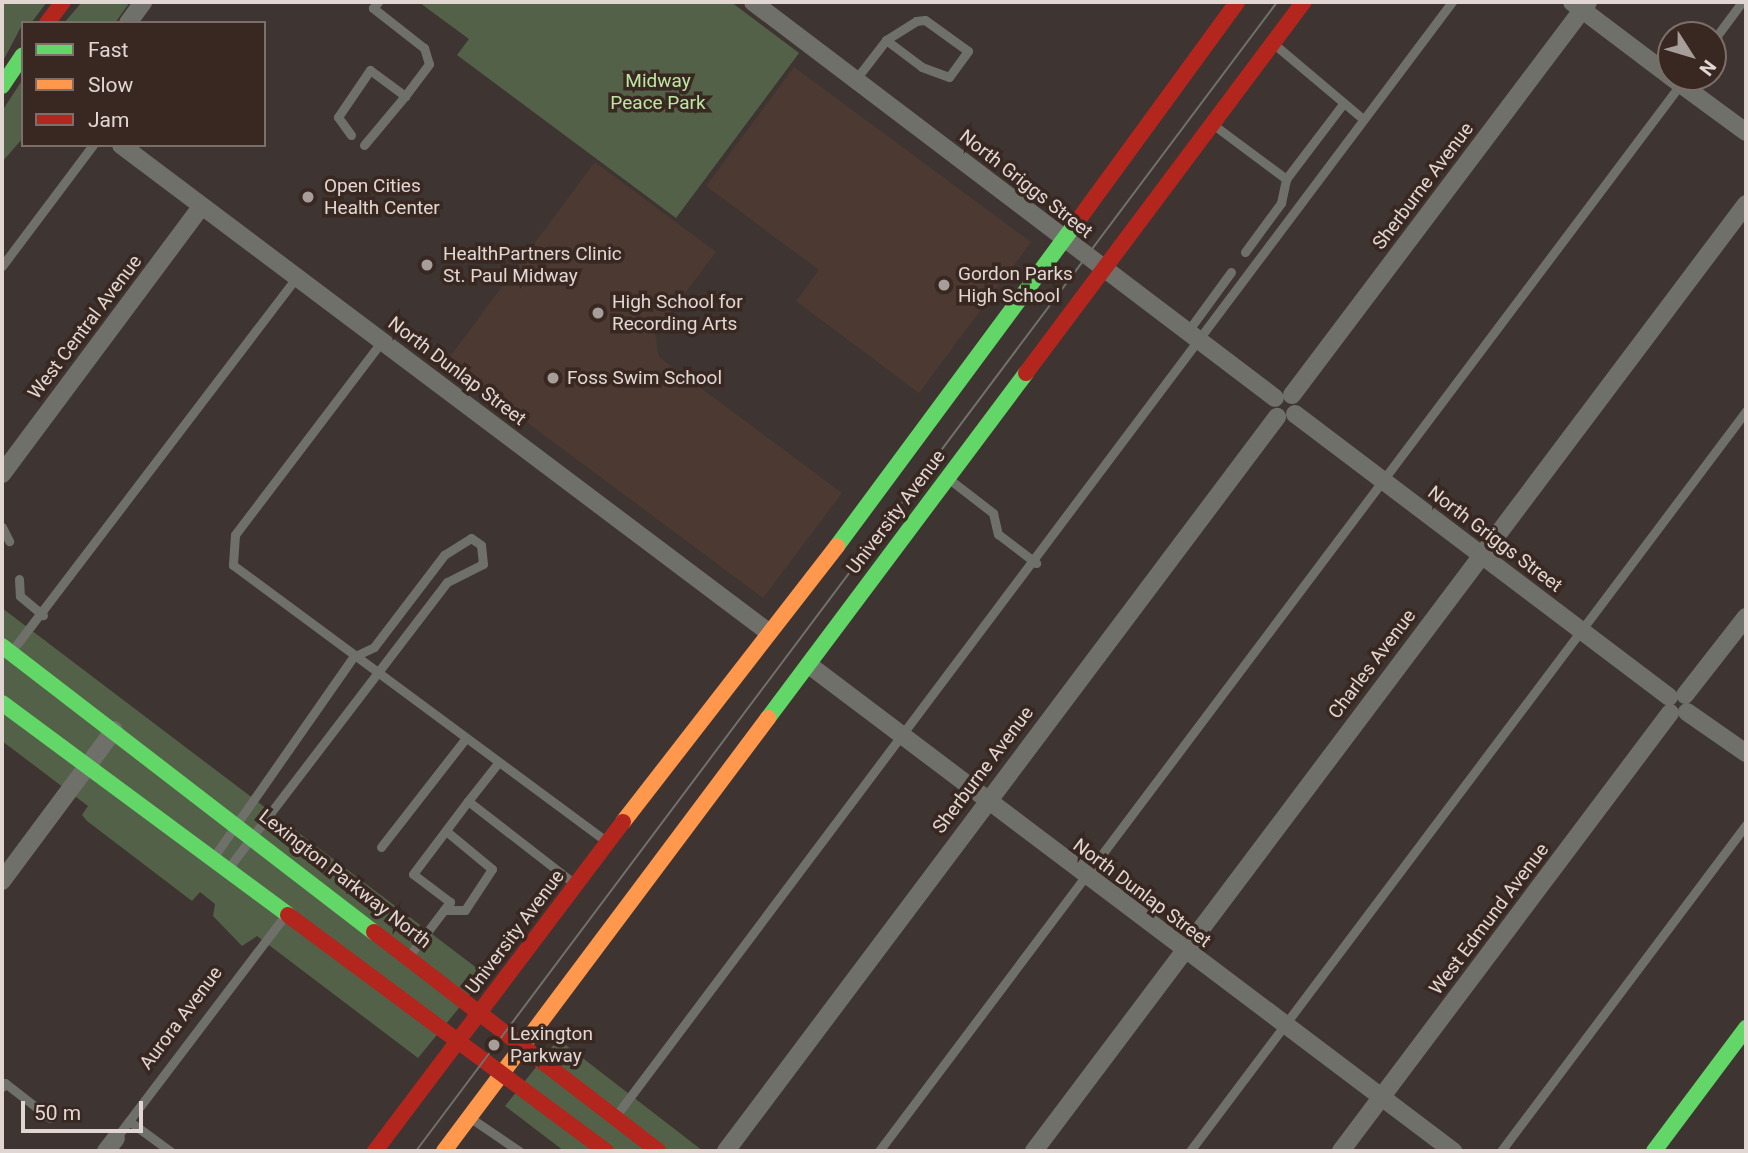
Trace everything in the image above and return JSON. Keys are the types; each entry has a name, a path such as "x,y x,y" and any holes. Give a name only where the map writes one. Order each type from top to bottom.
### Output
{"main road":[{"path":"49,21 63,2"},
{"name":"University Avenue","path":"375,1151 767,631 882,490 1061,238 1237,2"},
{"name":"University Avenue","path":"444,1151 1304,2"},
{"path":"2,86 21,58"},
{"name":"Lexington Parkway North","path":"6,649 253,834 410,956 522,1048 657,1151"},
{"path":"2,703 215,855 503,1073 597,1149"},
{"path":"1654,1151 1746,1028"}],"street":[{"path":"129,21 143,2"},
{"name":"North Griggs Street","path":"753,2 1061,238 1195,336 1283,396"},
{"path":"1581,4 1657,63"},
{"name":"Sherburne Avenue","path":"1283,396 1581,4"},
{"path":"1693,91 1746,132"},
{"name":"North Dunlap Street","path":"124,147 767,631"},
{"name":"Charles Avenue","path":"1034,1151 1181,950 1746,204"},
{"name":"West Central Avenue","path":"2,474 202,206"},
{"path":"1283,396 1295,414 1277,417 1283,396"},
{"name":"North Griggs Street","path":"1295,414 1746,753"},
{"name":"Sherburne Avenue","path":"726,1151 985,802 1277,417"},
{"name":"West Edmund Avenue","path":"1341,1151 1746,617"},
{"name":"North Dunlap Street","path":"809,665 1181,950 1453,1151"},
{"path":"3,876 114,730"}],"lane":[{"path":"364,145 405,96 428,56 373,8 378,2"},
{"path":"614,1119 1036,563 1195,336 1452,2"},
{"path":"1727,22 1742,2"},
{"path":"856,79 887,40 925,20 968,51 949,78 887,40"},
{"path":"1245,252 1281,203 1286,179 1346,99 1272,43"},
{"path":"351,135 338,117 370,70 405,96"},
{"path":"879,1151 1085,874 1385,483 1668,91"},
{"path":"1343,104 1362,118"},
{"path":"1212,124 1286,179"},
{"path":"2,266 91,147"},
{"path":"1195,336 1231,272"},
{"path":"6,649 43,615 296,278"},
{"path":"382,341 235,536 230,550 244,578 608,843"},
{"path":"1190,1151 1746,411"},
{"path":"947,478 993,513 998,534 1036,563"},
{"path":"2,527 9,541"},
{"path":"215,855 352,657 374,647 444,555 471,538 481,545 483,564 447,582 372,672 229,867"},
{"path":"19,579 20,596 43,615"},
{"path":"381,847 465,738"},
{"path":"410,956 450,902 413,874 498,763"},
{"path":"468,801 576,885"},
{"path":"1501,1151 1746,825"},
{"path":"444,910 465,910 492,869 446,831"},
{"name":"Aurora Avenue","path":"111,1145 288,910"},
{"path":"2,1087 5,1083 50,1118"},
{"path":"469,1117 519,1151"},
{"path":"130,1121 170,1151"}],"shaded area":[{"path":"794,67 1031,242 919,393 796,301 819,270 706,186"},
{"path":"595,162 716,252 655,333 659,357 842,493 763,598 446,362"}],"green space":[{"path":"2,2 47,2 33,21 21,21 21,27 2,63"},
{"path":"82,2 130,2 116,21 66,21"},
{"name":"Midway Peace Park","path":"731,2 799,53 676,218 457,55 469,39 420,3"},
{"path":"21,82 21,140 2,162 2,111"},
{"name":"Lexington Parkway","path":"2,608 486,975 418,1058 257,936 242,946 213,916 215,904 200,892 192,901 87,821 82,815 88,806 2,741"},
{"name":"Lexington Parkway","path":"560,1037 567,1046 703,1151 564,1151 505,1106"}],"tram line":[{"path":"416,1151 1277,2"}],"traffic: fast":[{"path":"2,86 21,58"},
{"path":"837,546 1079,219"},
{"path":"768,718 1026,373"},
{"path":"2,646 374,932"},
{"path":"2,703 288,915"},
{"path":"1654,1151 1746,1028"}],"traffic: slow":[{"path":"623,822 837,546"},
{"path":"444,1151 768,718"}],"traffic: jam":[{"path":"49,21 63,2"},
{"path":"1079,219 1237,2"},
{"path":"1026,373 1304,2"},
{"path":"375,1151 623,822"},
{"path":"288,915 606,1151"},
{"path":"374,932 658,1151"}],"place":[{"name":"Open Cities Health Center","path":"308,197"},
{"name":"HealthPartners Clinic St. Paul Midway","path":"427,265"},
{"name":"Gordon Parks High School","path":"944,285"},
{"name":"High School for Recording Arts","path":"598,313"},
{"name":"Foss Swim School","path":"553,378"},
{"name":"Lexington Parkway","path":"494,1045"}]}
